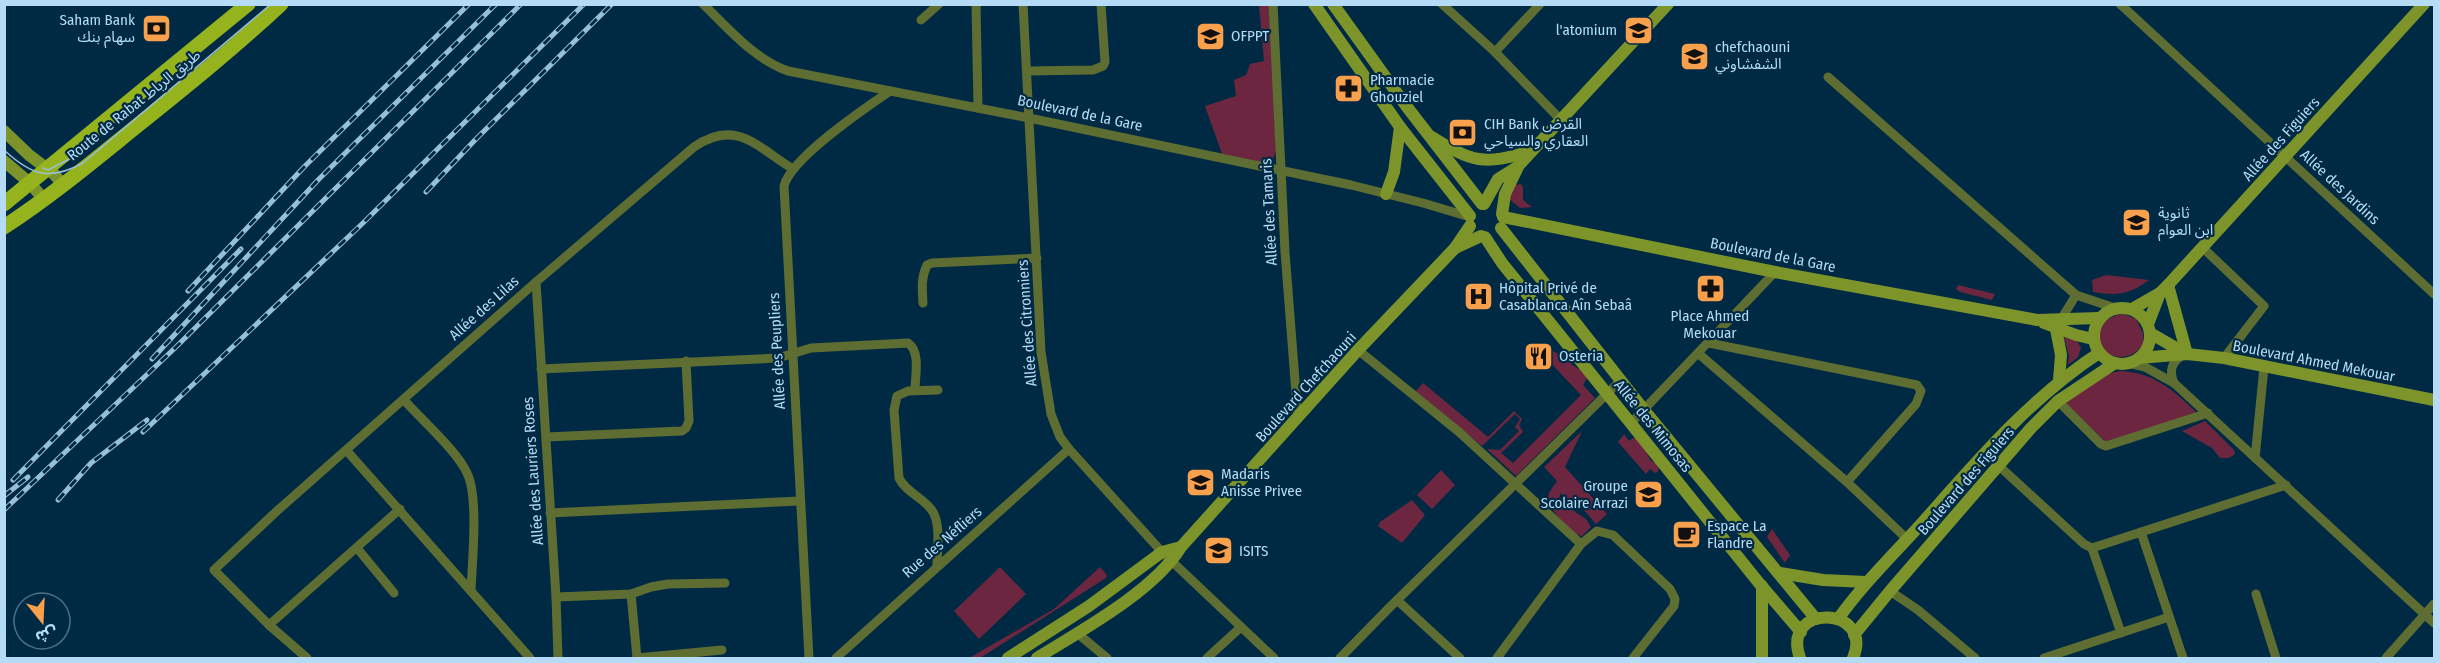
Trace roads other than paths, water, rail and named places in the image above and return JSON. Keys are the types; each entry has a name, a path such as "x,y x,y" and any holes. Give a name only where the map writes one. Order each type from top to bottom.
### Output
{"main road":[{"name":"Route de Rabat طريق الرباط","path":"4,204 248,4"},
{"name":"Route de Rabat طريق الرباط","path":"4,227 63,185 243,40 281,4"}],"street":[{"name":"Boulevard de la Gare","path":"703,4 748,47 777,67 1423,202 1470,220"},
{"path":"921,20 939,4"},
{"path":"976,4 978,108"},
{"name":"Allée des Citronniers","path":"1023,4 1041,352 1054,425 1069,449 1162,552 1274,658"},
{"path":"1028,71 1101,68 1105,62 1101,4"},
{"name":"Allée des Tamaris","path":"1273,4 1281,172 1298,419"},
{"path":"1314,4 1400,127 1483,236 1494,235 1502,220 1505,195 1517,167"},
{"path":"1333,4 1427,134 1483,204"},
{"path":"1442,4 1496,52 1562,120"},
{"path":"1496,52 1540,4"},
{"path":"1483,204 1498,179 1517,167 1668,4"},
{"name":"Allée des Jardins","path":"2120,4 2434,294"},
{"name":"Allée des Figuiers","path":"2132,309 2164,289 2424,4"},
{"path":"1828,76 2076,295 2115,308 2132,309 2142,315 2149,329 2148,347 2127,362"},
{"path":"793,169 859,112 890,91"},
{"path":"1386,194 1395,165 1400,127"},
{"path":"4,131 63,185"},
{"name":"Allée des Lilas","path":"269,625 214,570 278,510 536,282 706,138 724,133 738,136 793,169"},
{"path":"1427,134 1463,156 1478,160 1506,158 1532,150"},
{"path":"4,160 31,184 44,200"},
{"name":"Allée des Peupliers","path":"793,169 786,180 784,196 809,658"},
{"path":"1470,220 1474,208 1483,204 1494,206 1502,220"},
{"name":"Boulevard Chefchaouni","path":"1037,658 1124,601 1172,561 1181,547 1358,350 1455,248 1470,220"},
{"name":"Boulevard de la Gare","path":"1502,220 2037,320 2093,339"},
{"name":"Allée des Mimosas","path":"1502,220 1644,410 1816,619"},
{"name":"Boulevard Chefchaouni","path":"1455,248 1483,236"},
{"name":"Allée des Mimosas","path":"1483,236 1502,263 1801,632"},
{"path":"2202,247 2264,306 2224,358"},
{"path":"923,303 921,284 923,274 927,265 932,262 1037,258"},
{"path":"1631,423 1775,272"},
{"name":"Allée des Lauriers Roses","path":"536,282 558,658"},
{"path":"2164,289 2187,354 2174,361 2171,368 2174,383"},
{"name":"Allée des Figuiers","path":"2149,329 2164,289"},
{"path":"2059,380 2061,355 2057,325 2076,295"},
{"path":"2115,308 2099,318 2093,332 2093,339 2099,353 2145,367 2174,383 2434,623"},
{"name":"Boulevard de la Gare","path":"2057,325 2099,318"},
{"name":"Boulevard Ahmed Mekouar","path":"2149,329 2187,354"},
{"path":"541,369 778,358 811,348 908,343 914,349 916,356 915,390"},
{"path":"1708,343 1917,385 1921,391 1916,404 1847,482"},
{"path":"1358,350 1448,422 1581,544"},
{"name":"Boulevard des Figuiers","path":"1838,619 1866,582 1996,440 2059,380 2099,353"},
{"path":"1699,354 1847,482 1907,539"},
{"name":"Boulevard Ahmed Mekouar","path":"2127,362 2187,354 2224,358 2434,400"},
{"path":"546,437 685,430 689,421 686,361"},
{"name":"Boulevard des Figuiers","path":"1854,635 1998,465 2058,401 2127,362"},
{"path":"2255,458 2264,367"},
{"path":"1340,658 1606,392 1621,380"},
{"path":"938,390 903,392 895,400 894,410 898,473 903,484 933,512 937,528 938,565"},
{"path":"404,400 459,461 471,482 473,545 471,591"},
{"path":"2058,401 2101,444 2106,446 2208,413"},
{"name":"Rue des Néfliers","path":"836,658 1069,449"},
{"path":"347,451 530,658"},
{"path":"1998,465 2084,544 2092,548 2121,633"},
{"path":"2092,548 2286,486"},
{"path":"550,513 800,501"},
{"path":"307,658 269,625 400,509"},
{"path":"1497,658 1581,544 1598,531 1609,533 1673,593 1674,606 1634,658"},
{"path":"2141,531 2183,658"},
{"path":"1008,658 1089,606 1162,552 1181,547"},
{"path":"357,548 394,593"},
{"path":"1780,573 1823,580 1866,582"},
{"path":"556,597 631,594 668,584 725,583"},
{"path":"1762,586 1762,658"},
{"path":"1890,591 1918,610 1975,658"},
{"path":"631,594 637,658 722,650"},
{"path":"2256,594 2276,658"},
{"path":"1397,600 1460,658"},
{"path":"2386,658 2434,604"},
{"path":"1800,658 1797,649 1801,632 1816,619 1831,617 1845,622 1854,635 1856,644 1853,658"},
{"path":"2044,658 2169,617"},
{"path":"1207,658 1241,627"},
{"path":"1077,633 1107,658"}],"tram line":[{"path":"4,150 24,166 42,173 61,172 83,163 271,4"},
{"path":"43,168 48,170 83,152"}],"railway":[{"path":"188,291 305,166 469,4"},
{"path":"152,359 319,179 496,4"},
{"path":"4,510 176,347 521,4"},
{"path":"143,432 364,222 584,4"},
{"path":"426,192 612,4"},
{"path":"13,480 241,249"},
{"path":"58,500 91,463 147,420"},
{"path":"4,496 28,477"}],"place":[{"name":"Saham Bank سهام بنك","path":"156,29"},
{"name":"l'atomium","path":"1638,30"},
{"name":"OFPPT","path":"1210,36"},
{"name":"chefchaouni الشفشاوني","path":"1694,56"},
{"name":"Pharmacie Ghouziel","path":"1349,89"},
{"name":"CIH Bank القرض العقاري والسياحي","path":"1463,133"},
{"name":"ثانوية ابن العوام","path":"2137,222"},
{"name":"Place Ahmed Mekouar","path":"1710,289"},
{"name":"Hôpital Privé de Casablanca Aîn Sebaâ","path":"1478,297"},
{"name":"Osteria","path":"1538,356"},
{"name":"Madaris Anisse Privee","path":"1200,483"},
{"name":"Groupe Scolaire Arrazi","path":"1649,495"},
{"name":"Espace La Flandre","path":"1686,535"},
{"name":"ISITS","path":"1218,551"}]}
